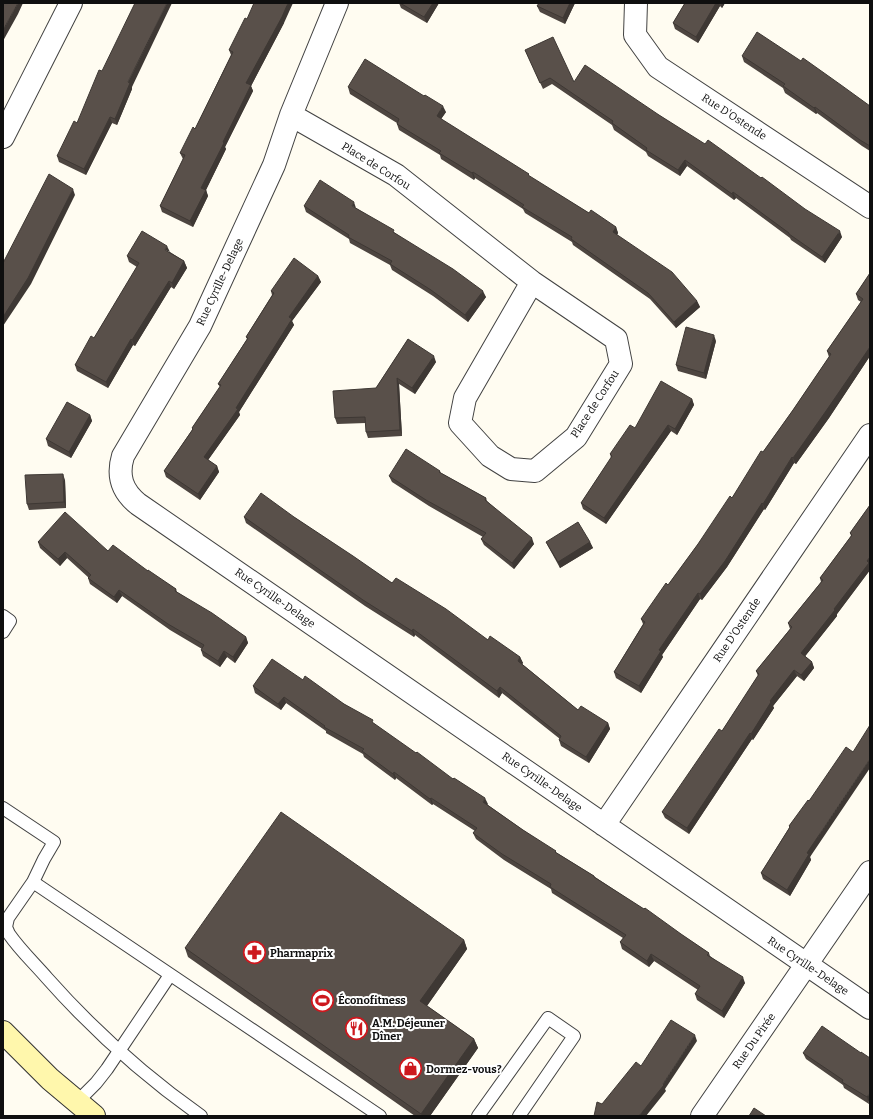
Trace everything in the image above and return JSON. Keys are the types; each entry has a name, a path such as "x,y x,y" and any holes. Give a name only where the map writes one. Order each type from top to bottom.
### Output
{"main road":[{"path":"3,1032 50,1079 94,1116"}],"street":[{"path":"3,138 71,3"},
{"name":"Rue Cyrille-Delage","path":"337,3 291,115 274,165 200,326 123,456 120,476 124,488 132,500 870,1008"},
{"name":"Rue D'Ostende","path":"636,3 635,35 658,67 870,207"},
{"name":"Place de Corfou","path":"291,115 396,175 532,282 616,339 621,364 576,437 535,471 511,469 490,456 460,423 465,398 532,282"},
{"name":"Rue D'Ostende","path":"604,825 870,435"},
{"name":"Rue Du Pirée","path":"702,1116 870,872"}],"lane":[{"path":"3,616 10,621 3,632"},
{"path":"3,808 54,842 33,882 8,918 6,923 7,931 74,1008 118,1051 155,1082 201,1116"},
{"path":"33,882 380,1116"},
{"path":"77,1102 96,1083 107,1069 170,975"},
{"path":"478,1116 548,1018 574,1036 519,1116"}],"building":[{"path":"3,3 18,3 3,30"},
{"path":"135,3 167,3 128,82 130,83 115,119 110,117 84,169 57,156 74,121 77,123 99,70 102,71"},
{"path":"254,3 288,3 246,83 251,85 201,188 206,190 190,221 160,206 185,155 180,153 193,127 195,129 233,52 229,50 245,18 247,19"},
{"path":"400,3 433,3 424,17"},
{"path":"539,3 570,3 563,18 537,6"},
{"path":"685,3 716,3 696,37 673,23"},
{"path":"757,32 801,61 803,58 870,106 870,146 783,86 785,84 742,56"},
{"path":"553,37 574,82 585,65 705,144 708,140 805,209 840,231 822,257 733,192 732,194 685,160 678,170 646,150 647,148 612,123 613,121 550,78 540,83 525,50"},
{"path":"365,59 424,96 425,95 443,106 437,116 589,213 591,210 616,227 613,232 672,272 697,301 674,322 648,293 571,239 572,237 522,207 524,205 473,172 472,173 439,153 441,151 397,124 399,119 348,87"},
{"path":"49,174 73,189 28,278 3,317 3,263"},
{"path":"320,180 354,202 352,206 394,230 393,232 453,269 483,291 465,315 431,290 390,264 392,261 348,237 349,235 304,206"},
{"path":"142,231 167,246 165,250 184,261 172,283 169,281 132,340 131,339 106,382 75,365 91,336 94,338 139,263 127,256"},
{"path":"294,258 318,276 289,317 292,319 236,408 238,409 204,457 217,466 198,494 164,471 221,385 218,384 248,338 246,337 274,293 271,291"},
{"path":"870,273 870,347 793,458 792,457 725,561 700,594 698,593 659,650 661,651 639,686 614,672 645,622 641,619 666,583 668,585 698,544 730,496 732,498 761,451 763,452 831,354 827,351 863,299 856,294"},
{"path":"686,327 714,335 704,373 676,365"},
{"path":"408,339 434,356 412,388 397,378 400,430 366,432 365,417 335,418 333,391 376,388"},
{"path":"661,381 692,399 675,429 668,425 604,518 581,503 612,456 610,454 630,425 635,428"},
{"path":"67,402 90,415 69,452 46,439"},
{"path":"406,449 440,471 439,472 486,498 485,500 532,538 512,563 481,539 486,533 426,500 389,476"},
{"path":"63,474 64,502 27,504 25,475"},
{"path":"261,493 392,583 396,578 446,609 488,640 490,636 520,657 518,661 578,710 581,706 608,723 586,757 559,740 561,736 500,687 497,691 413,629 412,631 363,600 244,517"},
{"path":"870,505 870,557 867,561 869,563 834,609 835,610 801,653 812,662 801,675 794,670 770,701 771,702 751,734 750,733 687,828 662,812 719,729 722,731 759,674 756,671 792,627 788,623 823,580 820,578 852,535 850,533"},
{"path":"65,512 108,551 113,545 148,571 176,589 175,591 212,613 246,637 233,657 224,651 218,661 201,650 204,645 168,624 119,590 114,597 88,578 91,575 65,552 58,559 38,542"},
{"path":"578,522 590,542 558,562 546,542"},
{"path":"272,659 303,680 305,676 344,704 373,720 372,722 416,753 417,752 453,779 454,778 485,798 483,802 523,830 644,909 645,908 709,953 707,955 743,977 722,1011 695,994 700,986 651,954 647,961 620,942 626,935 550,887 551,884 502,854 473,833 477,828 431,798 430,799 394,772 393,774 362,751 364,749 324,727 325,726 284,697 278,704 253,686"},
{"path":"870,725 870,759 807,853 809,854 787,890 761,873 790,827 789,826 808,800 809,801 846,747 853,752"},
{"path":"281,812 464,940 420,1001 474,1039 421,1114 185,948"},
{"path":"671,1020 695,1035 663,1084 664,1085 639,1116 594,1116 597,1102 602,1104 636,1062 641,1066"},
{"path":"822,1026 870,1058 870,1093 867,1097 842,1082 843,1080 803,1053"},
{"path":"754,1108 766,1116 749,1116"}],"place":[{"name":"Pharmaprix","path":"254,953"},
{"name":"Éconofitness","path":"323,1000"},
{"name":"A.M. Déjeuner Dîner","path":"357,1029"},
{"name":"Dormez-vous?","path":"410,1069"}]}
